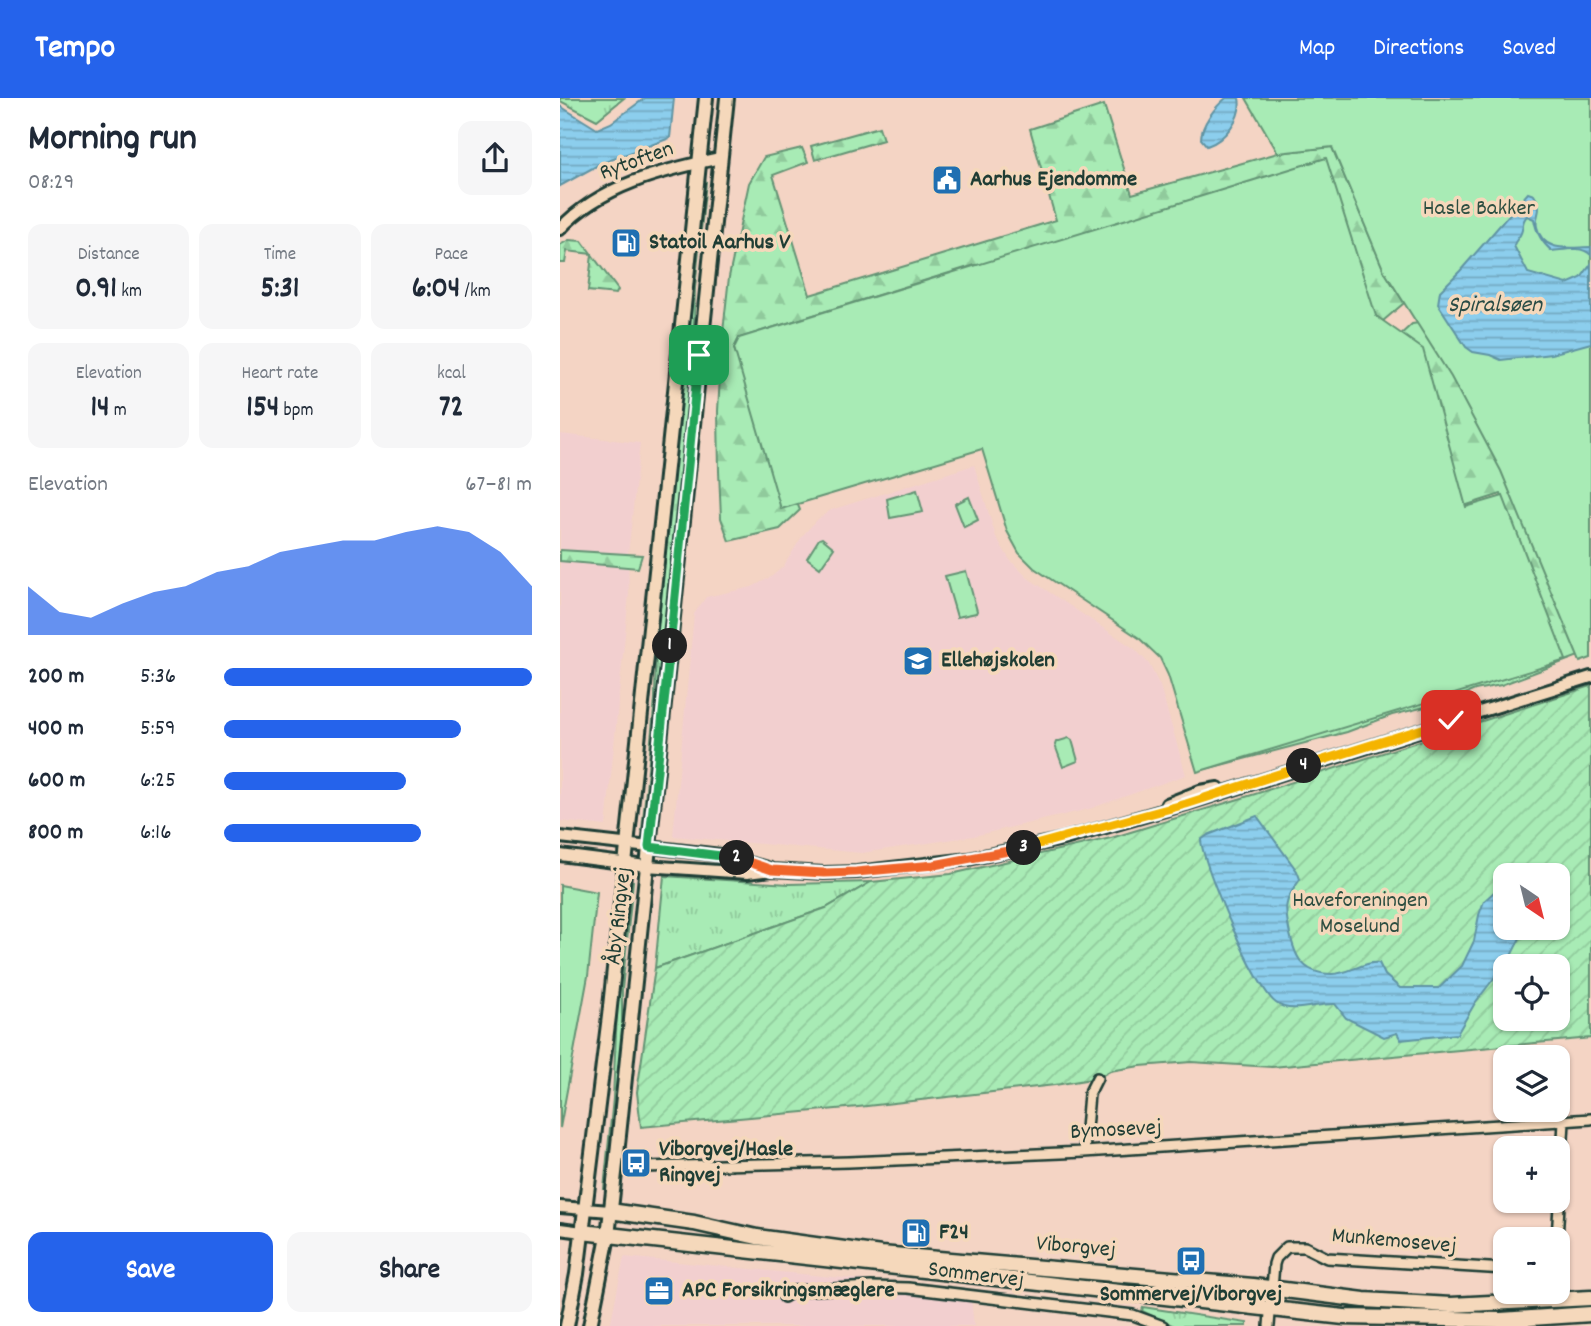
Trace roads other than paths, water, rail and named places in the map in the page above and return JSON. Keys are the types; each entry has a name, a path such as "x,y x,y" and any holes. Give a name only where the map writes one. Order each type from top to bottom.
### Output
{"main road":[{"name":"Åby Ringvej","path":"567,1326 585,1209 626,863 706,98"},
{"name":"Åby Ringvej","path":"590,1326 608,1236 727,98"},
{"name":"Viborgvej","path":"610,1211 854,1251 1415,1304 1506,1304 1591,1298"},
{"name":"Viborgvej","path":"582,1232 1344,1317 1501,1320 1591,1314"}],"street":[{"name":"Rytoften","path":"560,229 572,216 605,194 679,167 720,158"},
{"name":"Rytoften","path":"560,220 572,216"},
{"path":"560,855 646,866 747,873 772,870 824,873 934,865 1064,839 1146,814 1200,791 1252,782 1591,677"},
{"path":"560,836 721,855 746,860 772,870"},
{"path":"1084,1152 1089,1094 1097,1078"},
{"name":"Bymosevej","path":"1570,1121 1591,1119"},
{"path":"1558,1227 1564,1122"},
{"name":"Bymosevej","path":"643,1167 1084,1152 1564,1122"},
{"name":"Viborgvej","path":"560,1208 610,1211"},
{"name":"Viborgvej","path":"560,1229 582,1232"},
{"name":"Munkemosevej","path":"1272,1289 1276,1258 1287,1247 1296,1245 1327,1258 1493,1268"},
{"name":"Sommervej","path":"783,1297 794,1291 908,1288 1115,1312 1142,1317 1163,1326"},
{"path":"1269,1326 1272,1289"}],"water":[{"path":"645,98 674,98 670,138 600,164 560,186 560,106 597,129 611,123"},
{"path":"1226,98 1239,98 1238,113 1226,133 1207,146 1201,139 1203,128 1213,111"},
{"name":"Spiralsøen","path":"1528,193 1534,195 1539,209 1537,227 1540,236 1534,219 1527,216 1514,246 1528,273 1567,284 1581,278 1591,264 1591,343 1551,354 1501,360 1473,352 1466,347 1438,304 1440,291"},
{"name":"Spiralsøen","path":"1540,236 1545,242 1559,247 1591,247 1591,255 1578,249 1552,251"},
{"path":"1257,816 1300,879 1289,896 1286,914 1295,952 1305,966 1312,970 1332,974 1379,963 1385,975 1400,988 1439,988 1462,966 1474,941 1484,901 1493,893 1493,940 1519,940 1512,954 1493,954 1493,980 1457,1034 1401,1040 1397,1033 1384,1037 1346,1018 1335,1004 1297,1008 1282,1006 1267,993 1232,926 1204,854 1201,840"}],"place":[{"name":"Aarhus Ejendomme","path":"947,180"},
{"name":"Statoil Aarhus V","path":"626,243"},
{"name":"Ellehøjskolen","path":"918,661"},
{"name":"Viborgvej/Hasle Ringvej","path":"636,1163"},
{"name":"F24","path":"916,1233"},
{"name":"Sommervej/Viborgvej","path":"1191,1261"},
{"name":"APC Forsikringsmæglere","path":"659,1291"}],"park label":[{"name":"Hasle Bakker","path":"1479,209"},
{"name":"Haveforeningen Moselund","path":"1360,914"}]}
